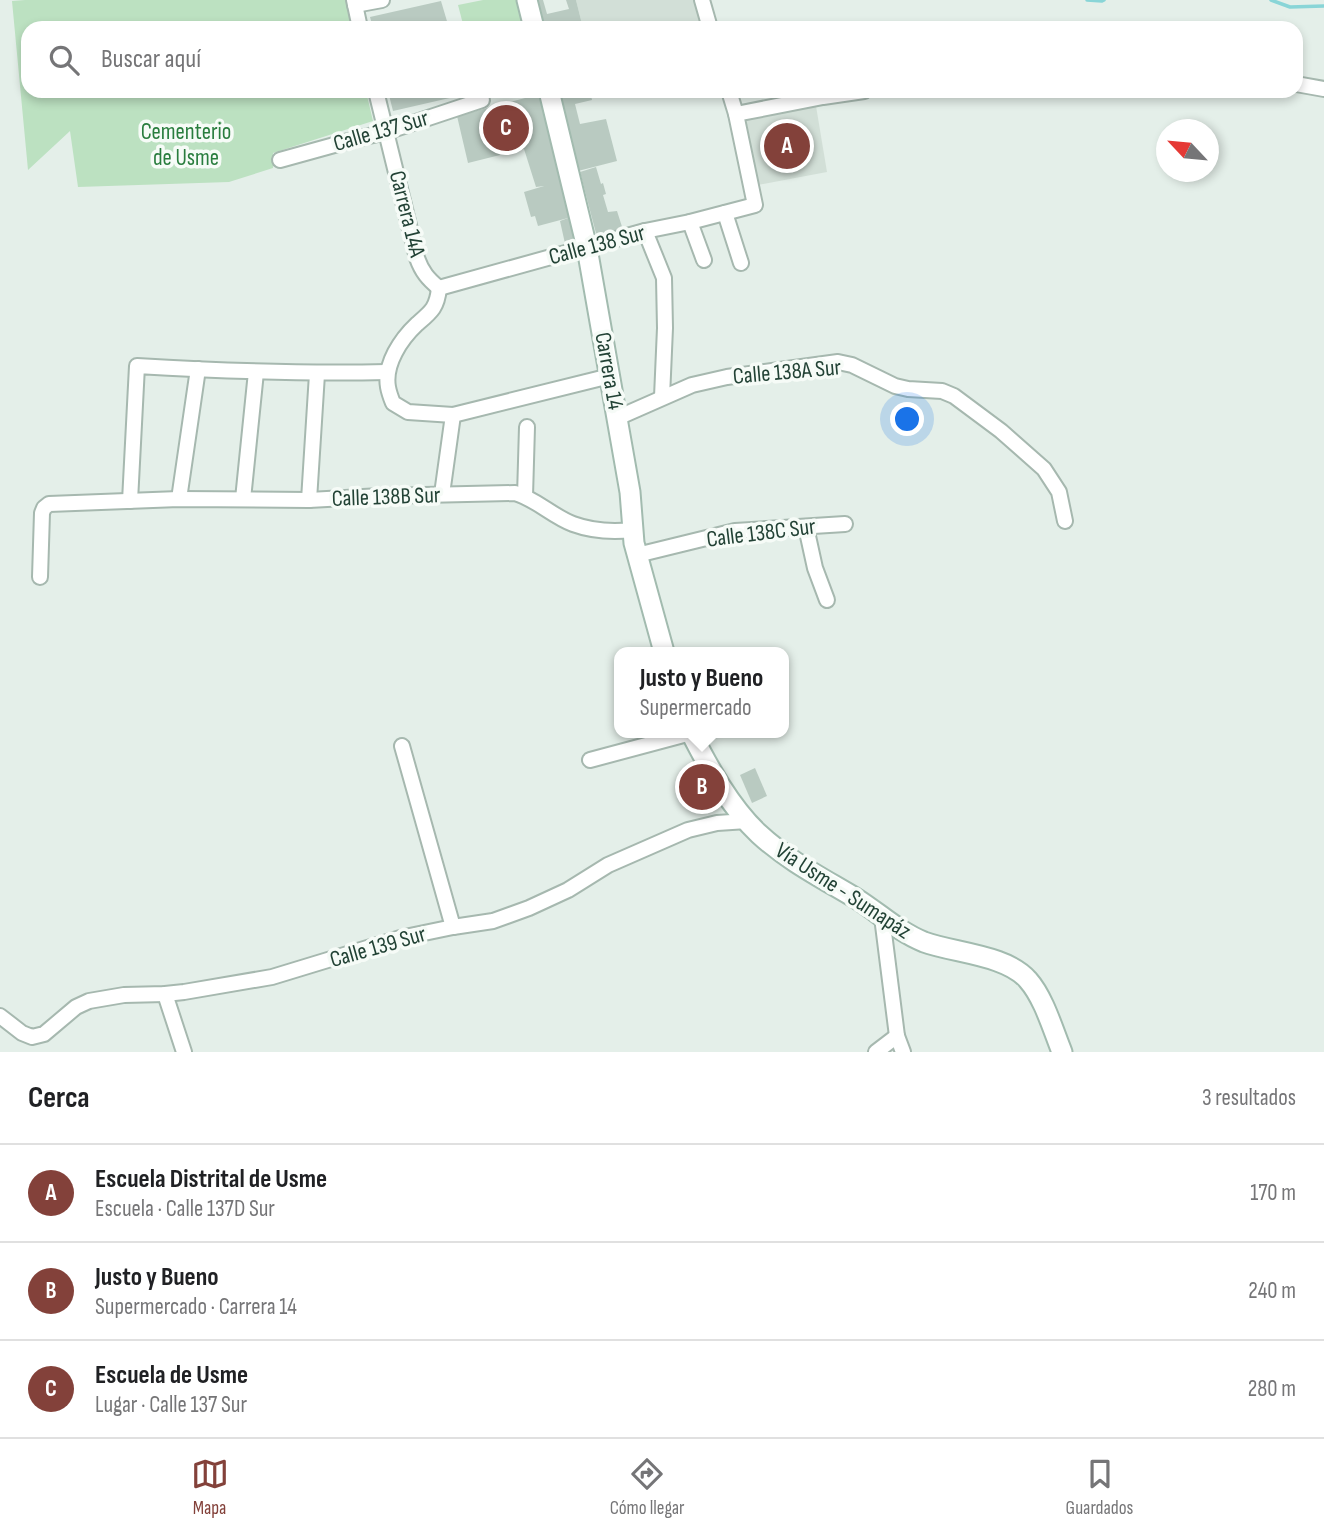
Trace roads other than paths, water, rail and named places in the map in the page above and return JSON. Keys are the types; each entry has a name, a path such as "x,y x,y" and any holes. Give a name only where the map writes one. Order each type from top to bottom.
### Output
{"street":[{"path":"358,21 354,2 382,0"},
{"path":"527,0 532,21"},
{"path":"702,0 708,21"},
{"path":"1303,85 1324,89"},
{"name":"Carrera 14A","path":"378,98 417,258 422,272 439,288"},
{"name":"Carrera 14","path":"555,98 587,248 610,376 630,492 636,555 662,647"},
{"path":"731,98 736,114 818,98"},
{"name":"Calle 137 Sur","path":"280,160 386,132 482,100"},
{"name":"Calle 138 Sur","path":"439,288 645,231 755,205 736,114"},
{"path":"725,213 741,263"},
{"path":"690,222 704,260"},
{"path":"645,231 664,278 662,397"},
{"path":"439,288 438,302 431,313 415,326 399,345 387,372 393,403 408,412 453,415 610,376"},
{"name":"Calle 138A Sur","path":"617,418 692,385 727,377 838,362 852,365 895,386 942,391 964,403 1044,469 1059,492 1065,521"},
{"path":"131,501 137,366 256,372 387,372"},
{"path":"179,499 198,369"},
{"path":"243,499 256,372"},
{"path":"309,500 317,373"},
{"path":"442,494 453,415"},
{"path":"525,496 527,426"},
{"name":"Calle 138B Sur","path":"40,577 41,513 49,505 179,499 309,500 442,494 514,494 525,496 572,523 592,529 632,530"},
{"name":"Calle 138C Sur","path":"636,555 736,531 845,524"},
{"path":"806,527 814,568 827,600"},
{"path":"590,760 672,738"},
{"path":"694,738 710,769 747,821"},
{"path":"402,746 453,927"},
{"name":"Vía Usme - Sumapáz","path":"747,821 769,843 796,862 915,938 994,960 1027,978 1038,995 1062,1052"},
{"name":"Calle 139 Sur","path":"3,1019 32,1037 44,1034 76,1007 89,1001 124,995 165,994 272,977 400,939 493,921 568,890 608,865 688,830 717,823 747,821"},
{"path":"882,917 897,1036 903,1052"},
{"path":"165,994 184,1052"},
{"path":"876,1052 897,1036"}],"waterway":[{"path":"1087,0 1104,0"},
{"path":"1271,0 1290,7 1324,6"}],"place":[{"name":"Escuela de Usme","path":"506,128"},
{"name":"Escuela Distrital de Usme","path":"787,146"},
{"name":"Justo y Bueno","path":"702,787"}],"park label":[{"name":"Cementerio de Usme","path":"186,145"}]}
